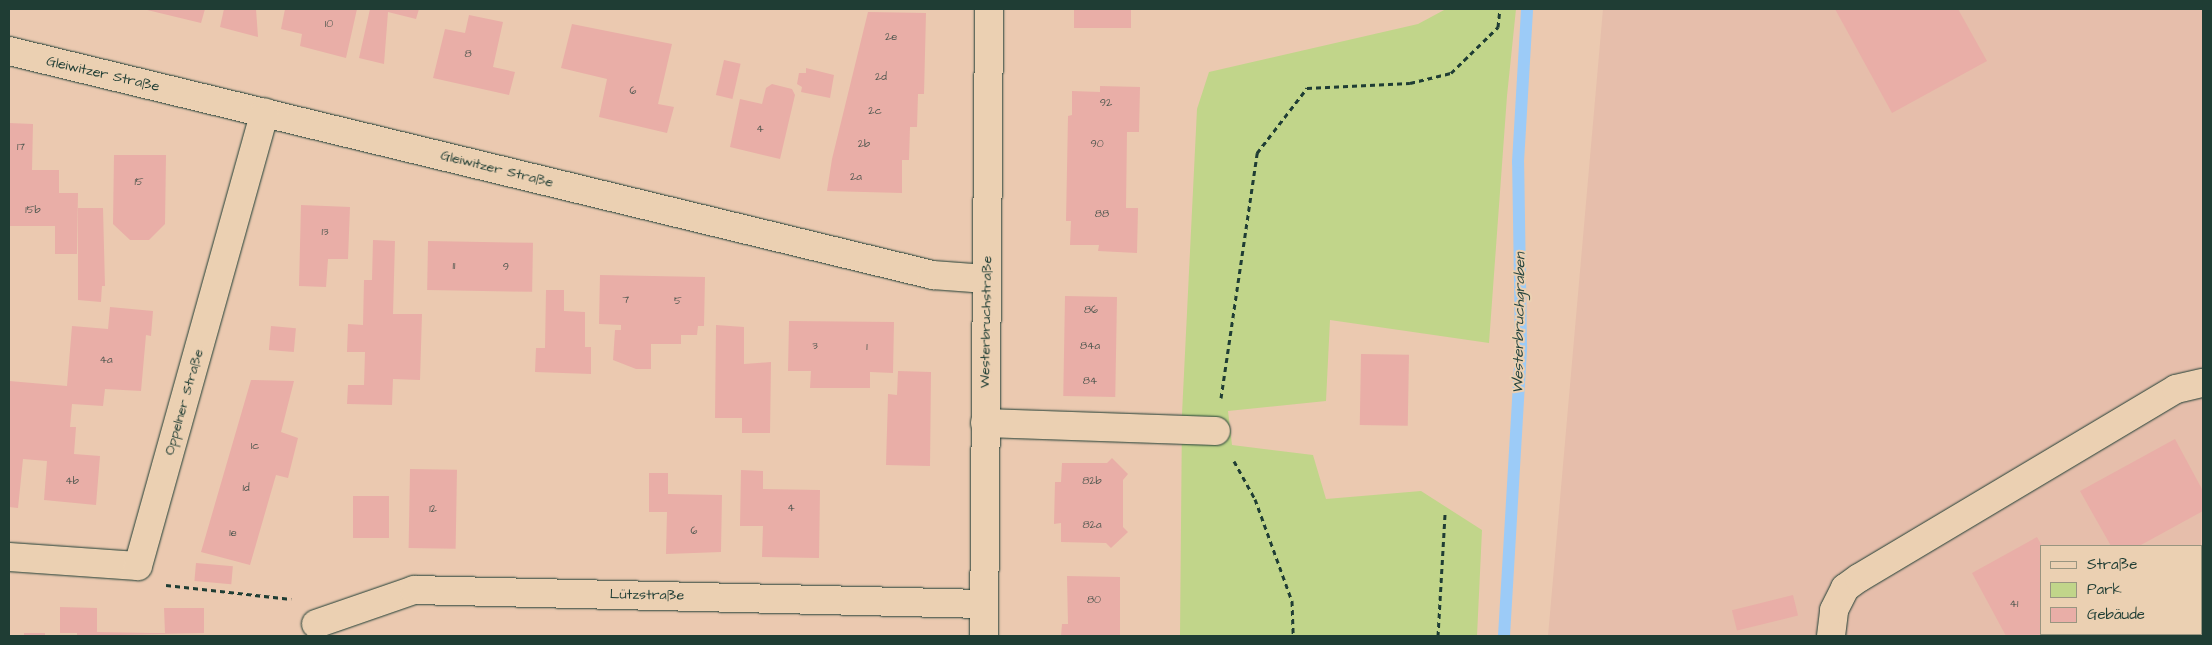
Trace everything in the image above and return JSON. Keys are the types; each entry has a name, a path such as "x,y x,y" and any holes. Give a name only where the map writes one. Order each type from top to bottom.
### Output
{"street":[{"name":"Westerbruchstraße","path":"984,636 990,9"},
{"name":"Gleiwitzer Straße","path":"9,51 933,275 986,278"},
{"name":"Oppelner Straße","path":"138,566 265,112"},
{"path":"1831,636 1834,610 1844,588 2176,389 2203,383"},
{"path":"985,423 1216,431"},
{"path":"9,557 138,566"},
{"name":"Lützstraße","path":"316,624 414,590 984,604"}],"path":[{"path":"1293,636 1292,601 1255,499 1216,431 1257,153 1307,88 1410,83 1452,73 1498,28 1500,9"},
{"path":"1438,636 1445,514"},
{"path":"138,566 158,585 289,596 316,624"}],"shaded area":[{"path":"1603,9 2203,9 2203,636 1548,636"}],"green space":[{"path":"1446,9 1516,9 1507,96 1489,343 1330,320 1326,401 1228,411 1232,445 1313,455 1326,499 1421,491 1482,530 1477,636 1180,636 1182,414 1197,109 1209,72 1418,24"}],"building":[{"path":"143,9 205,9 201,23"},
{"path":"224,9 256,9 258,37 220,27"},
{"path":"285,9 357,9 346,58 300,46 302,34 281,29"},
{"path":"370,9 419,9 416,19 388,12 384,64 359,58"},
{"path":"1074,9 1131,9 1131,28 1074,28"},
{"path":"1835,9 1958,9 1987,61 1892,113"},
{"path":"868,12 926,13 924,94 918,94 917,127 910,127 909,160 902,160 902,193 827,191 832,159"},
{"path":"469,15 503,22 493,67 515,72 509,95 433,78 445,29 465,33"},
{"path":"572,24 672,44 658,104 674,107 667,133 599,117 607,79 561,68"},
{"path":"724,60 741,64 732,99 716,95"},
{"path":"806,68 834,75 830,98 801,92 802,87 797,84 799,73 806,73"},
{"path":"772,84 792,89 795,95 780,159 730,147 740,99 762,104 766,88"},
{"path":"1100,86 1140,87 1139,132 1127,132 1126,208 1138,208 1137,253 1098,251 1099,245 1070,245 1071,221 1066,221 1068,116 1072,115 1072,91 1100,92"},
{"path":"9,123 33,124 32,170 59,170 59,193 78,193 77,254 55,254 55,226 9,226"},
{"path":"114,155 166,155 165,224 149,240 130,240 113,224"},
{"path":"301,205 350,207 348,259 328,259 326,287 299,286"},
{"path":"78,208 103,208 105,286 102,286 101,302 78,300"},
{"path":"373,240 395,241 393,314 422,314 420,380 393,379 392,405 347,404 348,385 364,385 365,352 347,352 348,324 363,325 364,280 372,280"},
{"path":"428,241 533,243 532,292 427,290"},
{"path":"600,275 705,277 704,326 698,326 697,335 681,335 681,344 651,344 651,369 636,369 613,360 615,330 621,330 621,325 599,324"},
{"path":"546,290 564,290 564,311 585,312 585,347 591,347 591,374 535,372 536,348 545,348"},
{"path":"1065,296 1117,297 1115,397 1063,396"},
{"path":"110,307 153,311 151,336 146,335 141,391 105,389 103,406 72,404 70,427 76,427 74,454 100,456 96,505 44,500 47,461 23,459 18,508 9,507 9,381 67,386 72,326 108,329"},
{"path":"789,321 894,322 893,373 870,372 870,388 810,388 811,371 788,371"},
{"path":"716,325 744,327 744,364 771,362 770,433 742,433 742,418 715,418"},
{"path":"271,326 296,328 294,352 269,350"},
{"path":"1361,354 1409,355 1408,426 1360,425"},
{"path":"898,371 931,372 930,466 886,465 888,394 897,395"},
{"path":"251,380 294,381 281,432 298,438 288,478 276,475 250,565 201,552"},
{"path":"2175,439 2203,491 2203,511 2141,545 2110,545 2080,491"},
{"path":"1112,458 1128,474 1123,480 1123,527 1128,532 1111,548 1106,543 1061,542 1061,523 1054,524 1055,482 1061,482 1062,463 1107,463"},
{"path":"410,469 457,470 456,549 409,548"},
{"path":"741,470 763,471 763,489 820,490 819,558 762,557 763,526 740,526"},
{"path":"649,473 668,473 668,494 722,495 721,552 666,554 667,512 649,512"},
{"path":"353,496 389,496 389,538 353,538"},
{"path":"2037,537 2041,545 2040,635 2202,635 2202,597 2203,636 2006,636 1972,573"},
{"path":"196,563 233,566 231,584 194,581"},
{"path":"1067,576 1120,577 1120,636 1061,636 1062,624 1068,624"},
{"path":"1793,595 1798,615 1737,631 1732,610"},
{"path":"60,607 97,608 97,632 151,633 165,633 164,608 204,608 204,633 77,636 77,633 60,633"},
{"path":"24,633 45,633 45,636 24,636"}],"waterway":[{"name":"Westerbruchgraben","path":"1504,636 1521,346 1518,162 1527,9"}]}
